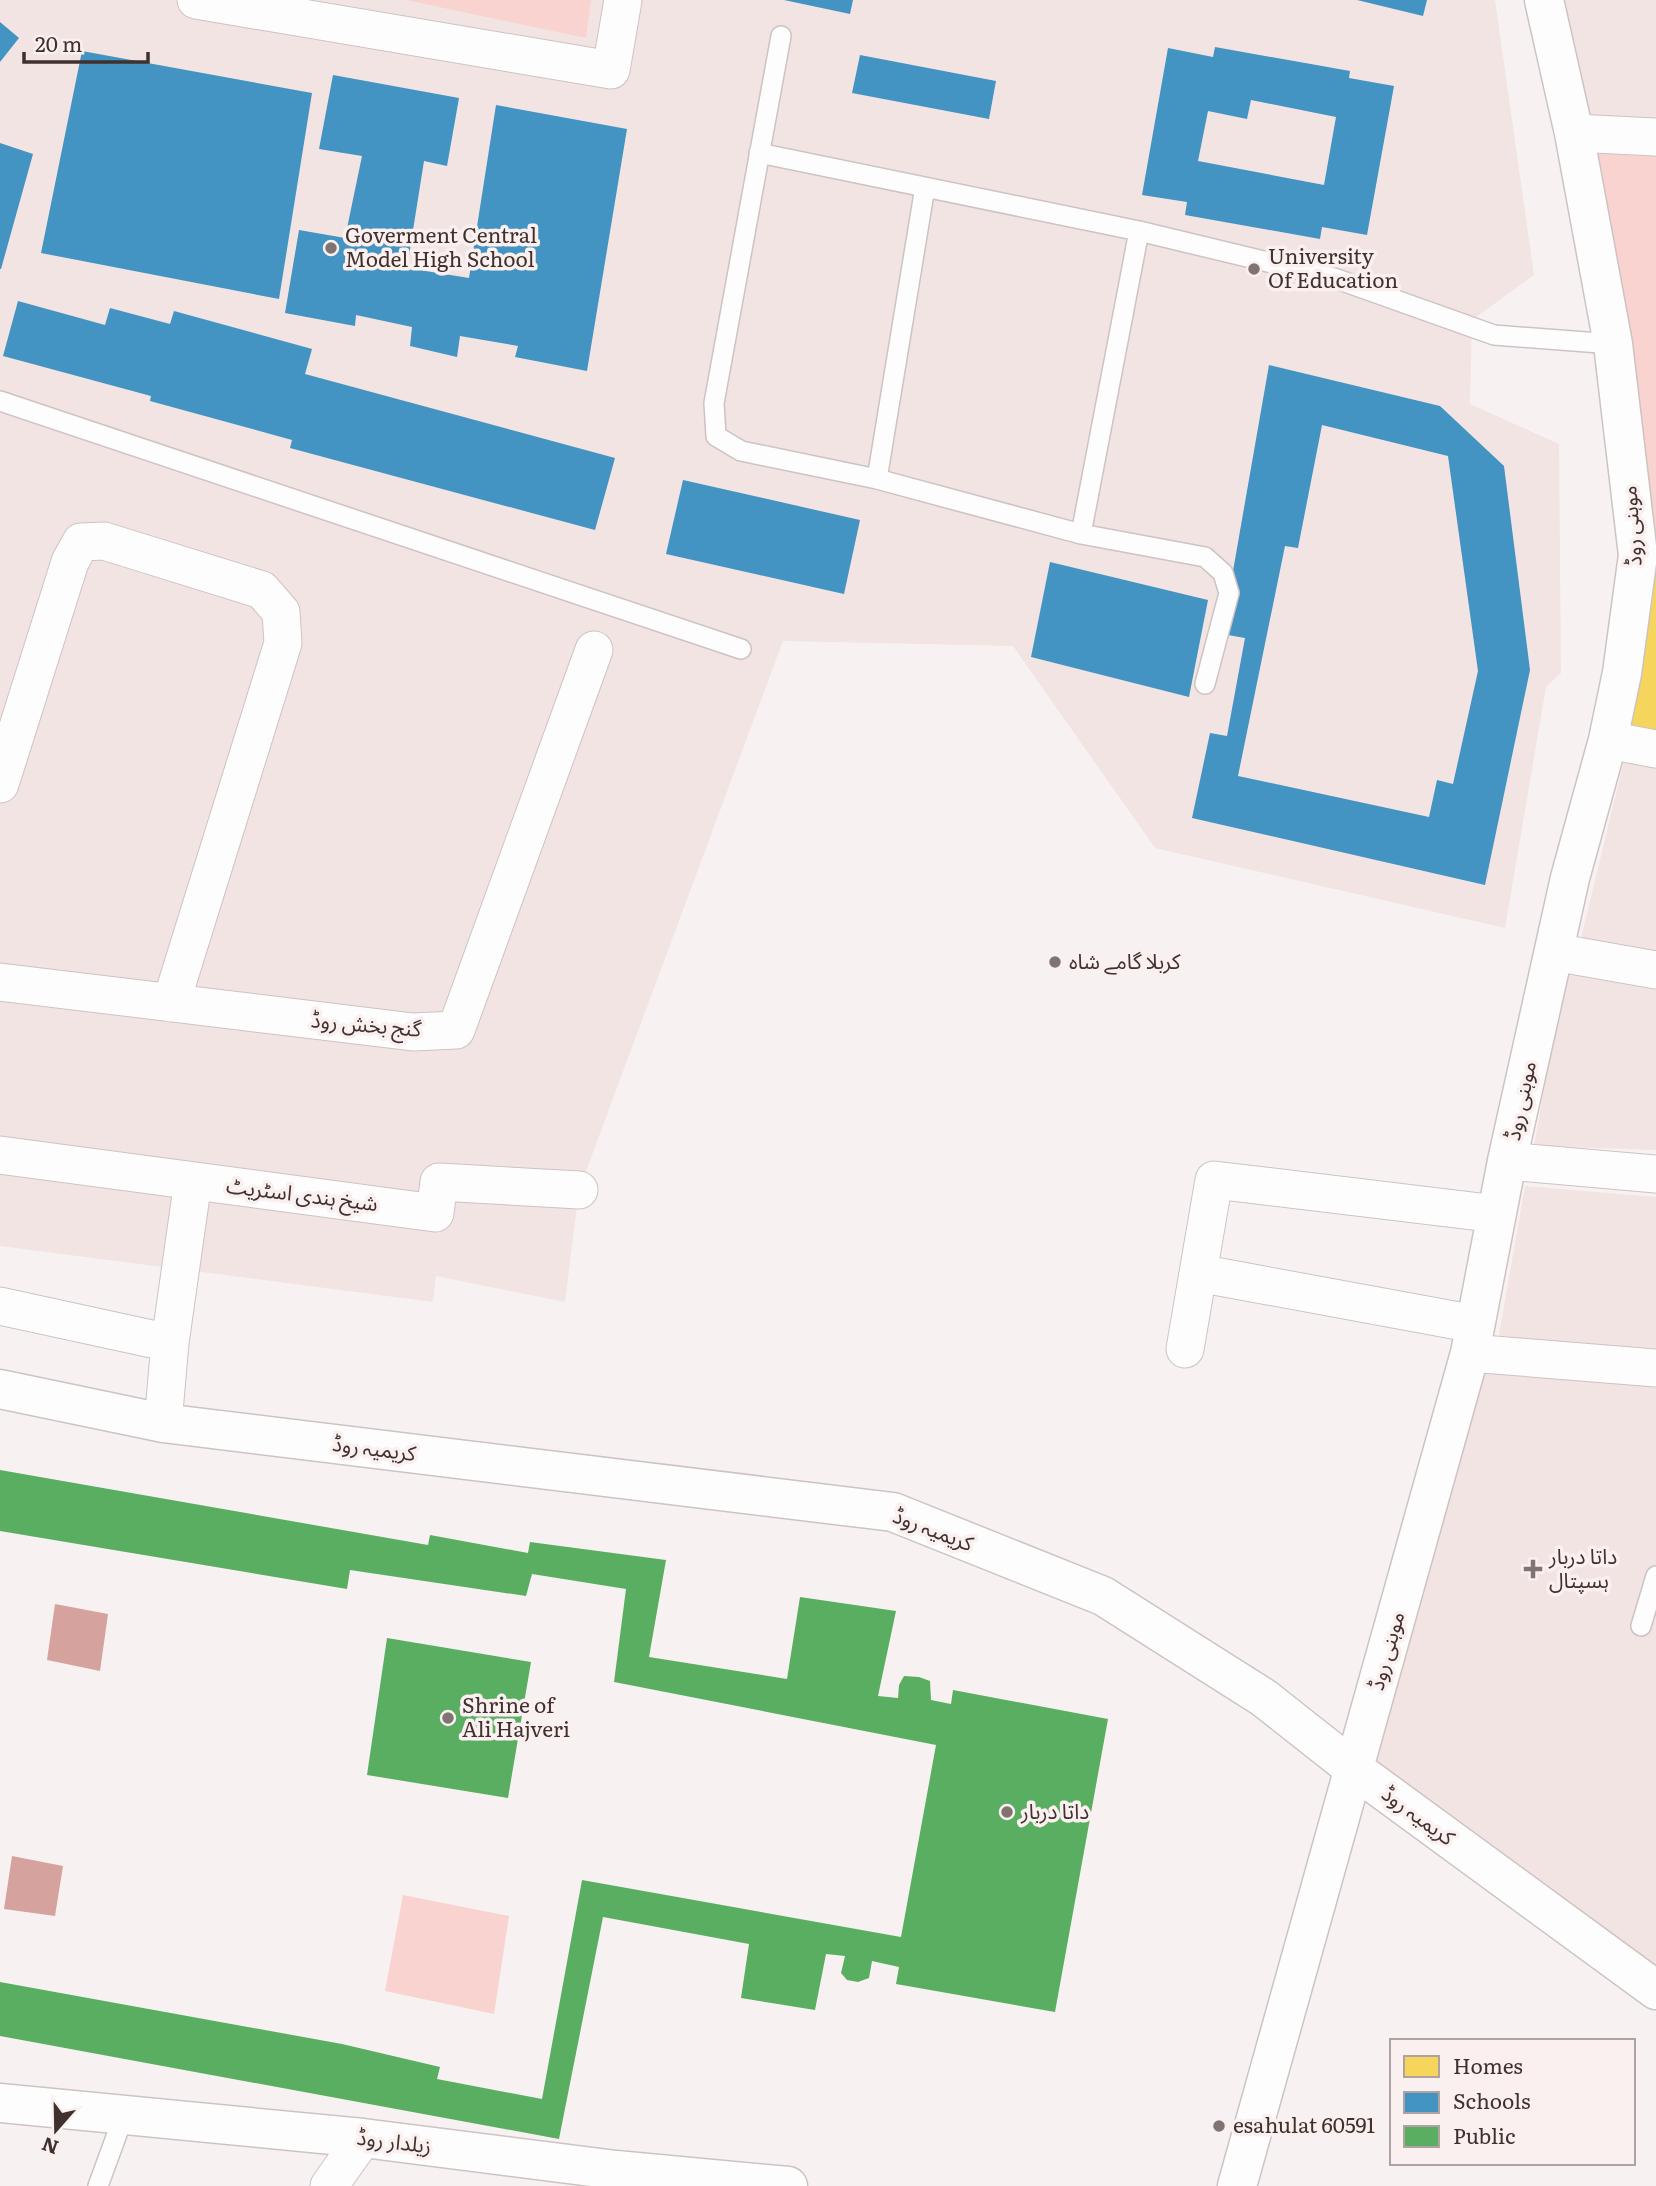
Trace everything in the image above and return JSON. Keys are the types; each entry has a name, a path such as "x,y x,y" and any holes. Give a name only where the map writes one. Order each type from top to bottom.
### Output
{"main road":[{"name":"موہنی روڈ","path":"1237,2186 1472,1339 1507,1161 1570,878 1608,740 1647,555 1613,344 1574,133 1544,0"},
{"name":"کریمیہ روڈ","path":"0,1389 163,1423 892,1512 1103,1596 1264,1698 1354,1769 1656,1990"},
{"name":"زیلدار روڈ","path":"0,2103 363,2138 611,2178 766,2185"}],"street":[{"path":"197,0 611,70 623,0"},
{"path":"1574,133 1656,137"},
{"path":"0,784 70,562 81,542 104,541 262,590 281,612 283,643 171,1003"},
{"name":"گنج بخش روڈ","path":"0,982 413,1032 456,1030 594,650"},
{"path":"1608,740 1656,749"},
{"path":"1554,952 1656,970"},
{"name":"شیخ ہندی اسٹریٹ","path":"0,1156 435,1213 439,1182 579,1190"},
{"path":"1507,1161 1656,1174"},
{"path":"1185,1349 1214,1180 1497,1214"},
{"path":"163,1423 170,1343 193,1181"},
{"path":"1198,1273 1472,1339 1656,1368"},
{"path":"0,1306 170,1343"},
{"path":"329,2186 363,2138"}],"lane":[{"path":"781,36 714,403 716,436 741,451 877,479 1081,534 1205,557 1223,573 1229,593 1205,684"},
{"path":"759,153 1139,231 1334,278 1494,335 1613,344"},
{"path":"877,479 925,187"},
{"path":"1081,534 1139,231"},
{"path":"0,401 741,649"},
{"path":"1641,1626 1656,1576"},
{"path":"98,2186 124,2115"}],"shaded area":[{"path":"0,0 1495,0 1534,275 1472,320 1470,404 1559,444 1561,673 1546,687 1505,928 1155,848 1013,646 783,641 579,1190 565,1302 436,1276 433,1302 0,1246"},
{"path":"406,0 591,0 586,38"},
{"path":"1560,0 1656,0 1656,121 1587,117"},
{"path":"1589,144 1656,146 1656,550"},
{"path":"1625,757 1656,763 1656,953 1580,942"},
{"path":"1565,973 1656,990 1656,1150 1534,1146"},
{"path":"1525,1186 1656,1197 1656,1348 1498,1340"},
{"name":"داتا دربار ہسپتال","path":"1470,1353 1656,1368 1656,1990 1354,1769"},
{"path":"55,1604 108,1614 100,1671 47,1660"},
{"path":"12,1856 63,1866 55,1916 4,1909"},
{"path":"403,1895 509,1916 494,2014 385,1991"}],"building: Homes":[{"path":"1648,572 1656,572 1656,734 1629,728"}],"building: Schools":[{"path":"784,0 853,0 850,14"},
{"path":"1357,0 1427,0 1423,16"},
{"path":"0,22 19,38 0,62"},
{"path":"1215,47 1350,71 1349,78 1394,86 1367,235 1322,227 1320,239 1185,215 1187,202 1142,195 1168,48 1213,57","holes":["1251,100 1336,117 1324,185 1198,161 1208,111 1247,119"]},
{"path":"82,51 312,93 279,299 41,253"},
{"path":"860,55 996,81 989,119 852,93"},
{"path":"333,75 459,98 447,166 424,161 407,268 469,278 496,105 627,129 587,371 515,357 518,346 460,336 457,357 410,346 412,327 356,315 355,326 285,313 299,230 345,238 362,156 319,149"},
{"path":"0,143 33,154 1,269 0,269"},
{"path":"18,301 105,325 110,308 170,324 174,311 312,349 305,374 615,458 595,530 290,448 292,440 150,401 151,396 3,356"},
{"path":"1269,365 1440,406 1504,466 1530,670 1485,885 1192,818 1210,733 1227,736 1245,638 1222,634","holes":["1322,425 1448,456 1478,671 1453,784 1437,780 1429,817 1238,776 1285,546 1298,548"]},
{"path":"683,480 860,520 844,594 666,554"},
{"path":"1050,562 1208,600 1189,697 1031,657"}],"building: Public":[{"name":"داتا دربار","path":"0,1470 428,1545 430,1535 528,1553 530,1542 666,1560 649,1657 787,1679 800,1597 896,1611 878,1696 898,1698 899,1685 904,1676 919,1677 930,1681 931,1700 951,1704 953,1690 1108,1719 1055,2012 896,1984 899,1967 872,1961 869,1978 858,1982 847,1980 841,1973 845,1956 826,1954 815,2010 741,1998 749,1944 603,1917 559,2139 0,2036 0,1982 342,2044 440,2067 437,2079 542,2099 582,1880 901,1937 936,1745 614,1682 626,1589 532,1574 526,1596 350,1570 347,1589 0,1531"},
{"name":"Shrine of Ali Hajveri","path":"387,1638 531,1662 508,1798 367,1775"}],"place":[{"name":"Goverment Central Model High School","path":"331,248"},
{"name":"University Of Education","path":"1254,269"},
{"name":"کربلا گامے شاہ","path":"1055,962"},
{"name":"داتا دربار ہسپتال","path":"1533,1569"},
{"name":"Shrine of Ali Hajveri","path":"448,1718"},
{"name":"داتا دربار","path":"1007,1812"},
{"name":"esahulat 60591","path":"1219,2126"}]}
